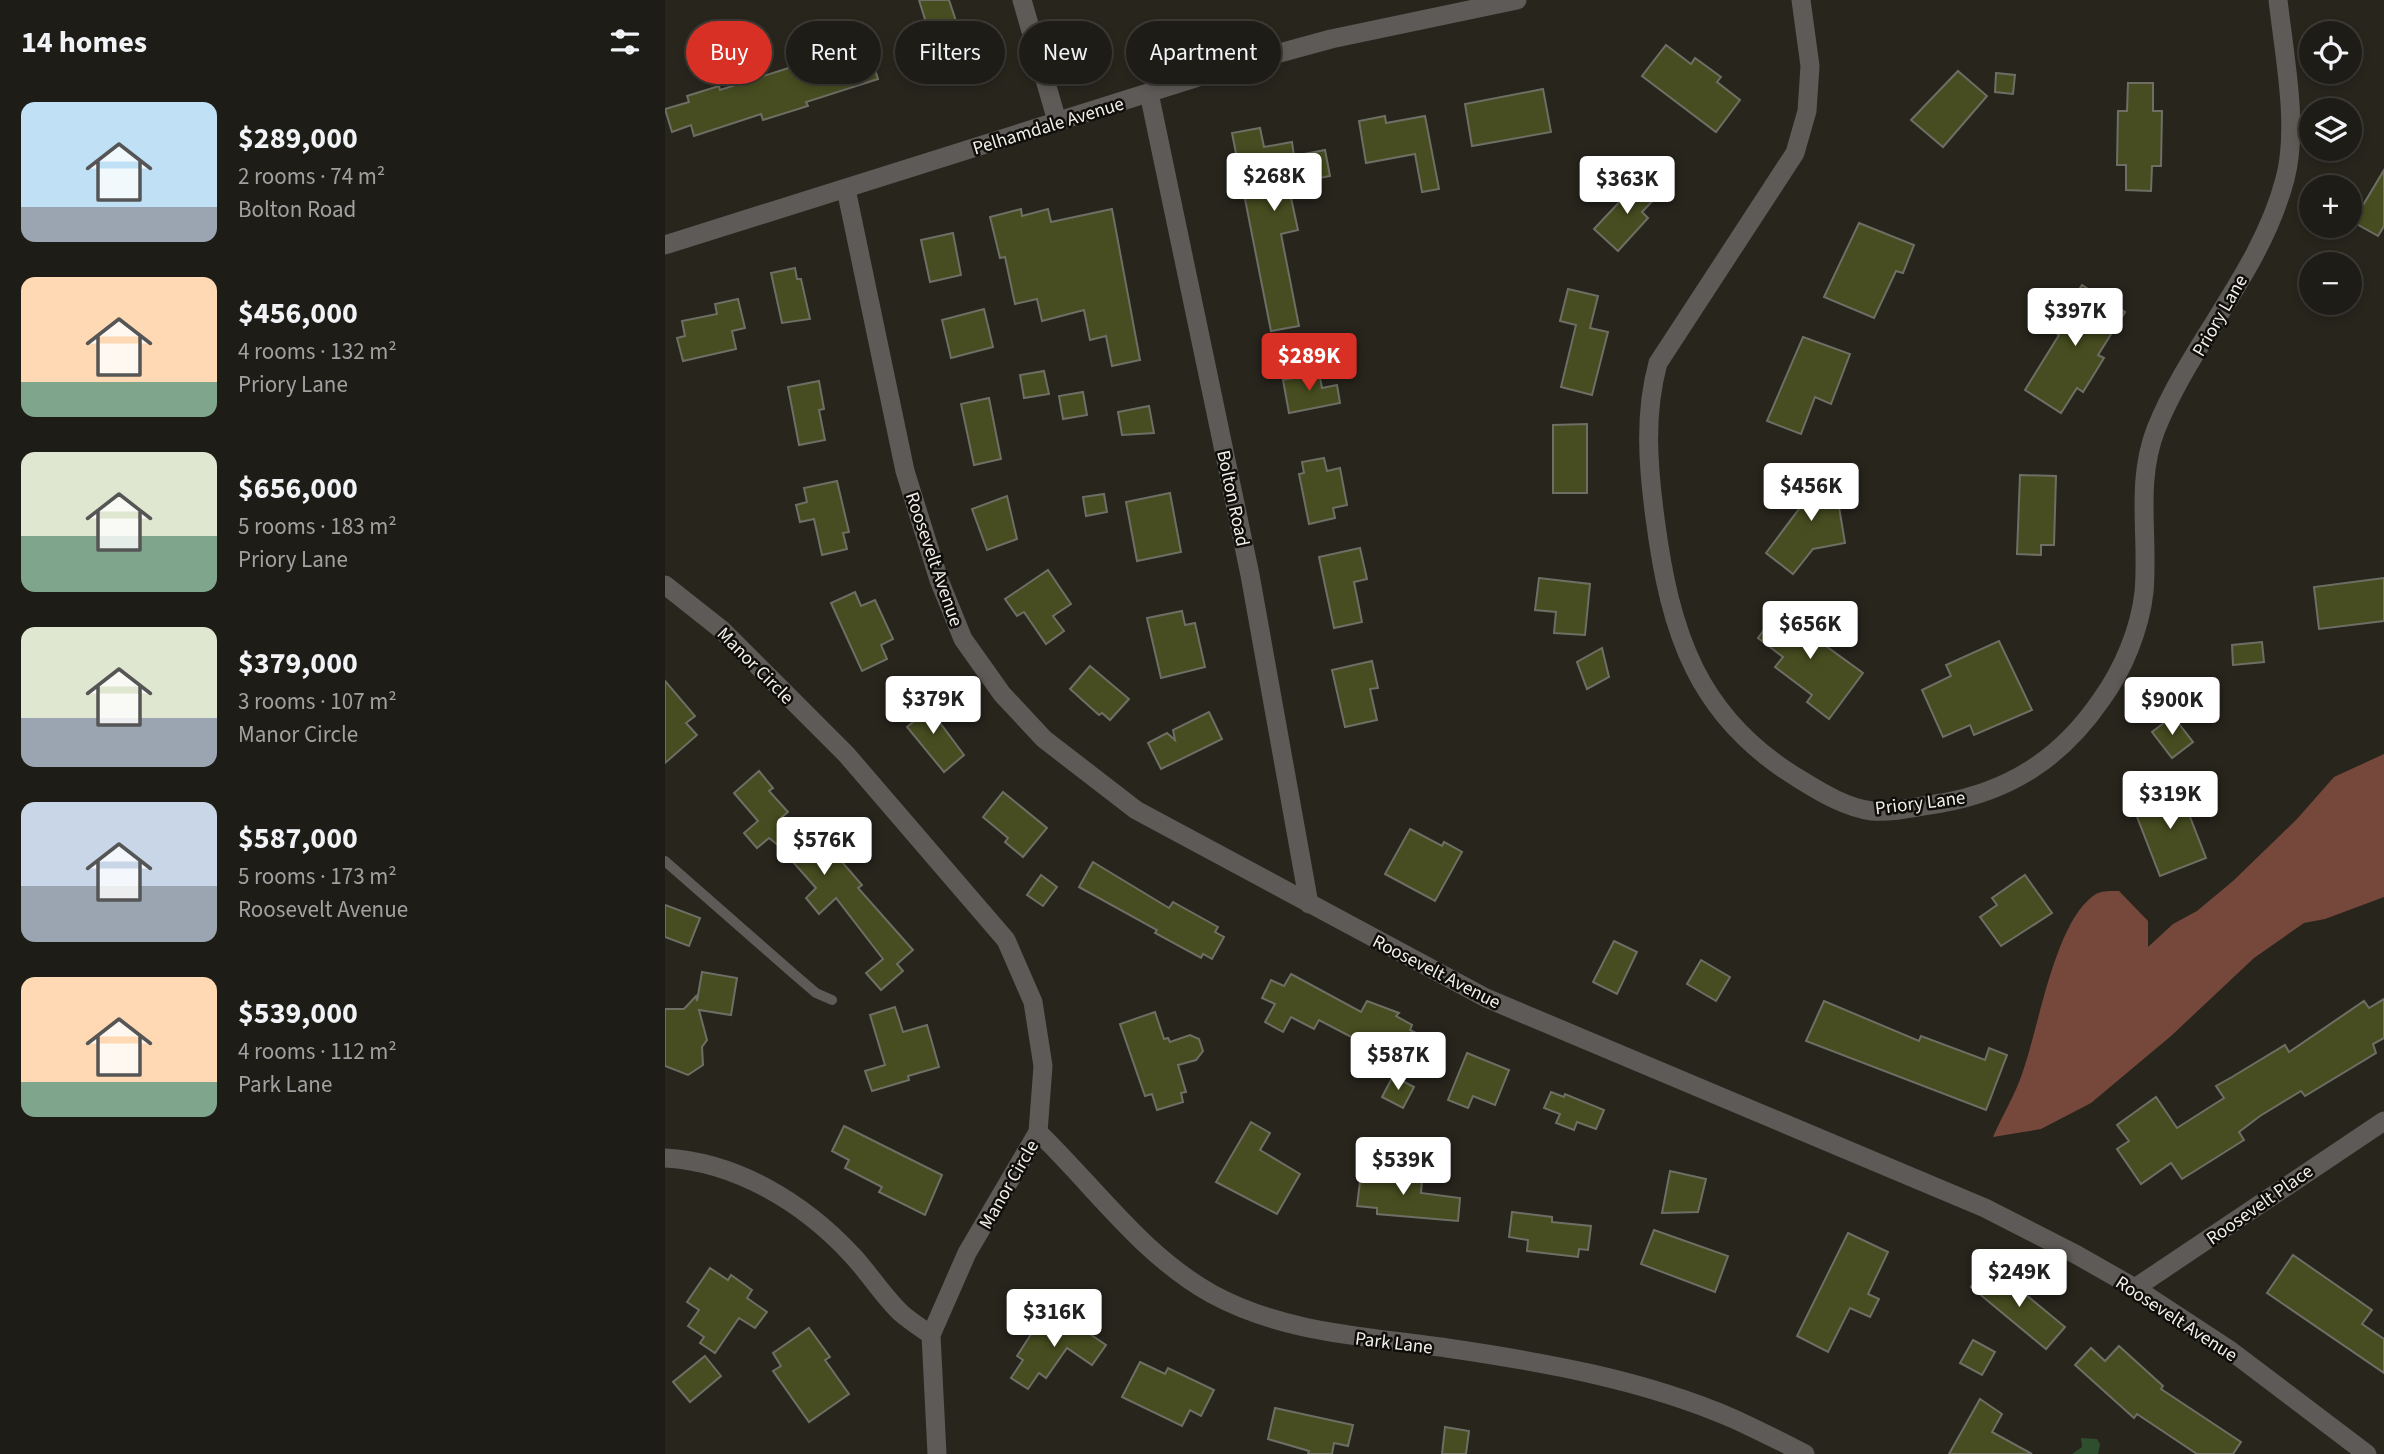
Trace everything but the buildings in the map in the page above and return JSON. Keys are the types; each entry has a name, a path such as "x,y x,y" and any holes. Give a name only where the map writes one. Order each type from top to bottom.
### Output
{"street":[{"path":"1022,0 1057,121"},
{"name":"Priory Lane","path":"1801,0 1810,66 1808,111 1795,153 1658,363 1649,396 1653,499 1662,569 1675,626 1696,676 1720,712 1736,731 1778,766 1827,795 1873,811 1951,801 2013,783 2060,750 2102,699 2122,665 2136,628 2144,593 2143,482 2148,453 2157,426 2258,247 2286,178 2289,107 2278,0"},
{"name":"Pelhamdale Avenue","path":"665,245 1243,63 1331,39 1508,1"},
{"name":"Bolton Road","path":"1149,93 1250,575 1309,904"},
{"name":"Roosevelt Avenue","path":"846,189 905,471 939,580 963,639 1002,694 1044,739 1136,810 1486,998 1985,1208 2135,1288 2231,1351 2367,1454"},
{"name":"Manor Circle","path":"665,585 722,631 846,754 1006,940 1033,1002 1043,1066 1038,1132 967,1253 931,1335"},
{"name":"Roosevelt Place","path":"2135,1288 2384,1121"},
{"name":"Park Lane","path":"1038,1132 1085,1178 1128,1228 1169,1264 1210,1293 1259,1317 1336,1335 1447,1348 1561,1369 1653,1390 1733,1419 1805,1454"},
{"path":"665,1158 687,1159 724,1170 772,1190 804,1211 852,1255 901,1313 931,1335 937,1454"}],"lane":[{"path":"665,860 816,993 832,1000"}],"shaded area":[{"path":"2384,754 2384,897 2325,919 2304,923 2254,958 2171,1036 2091,1103 2041,1129 1993,1137 2022,1074 2058,953 2079,910 2093,896 2102,892 2119,891 2148,921 2148,947 2173,924 2197,911 2233,881 2297,819 2334,777"},
{"path":"2081,1438 2097,1439 2100,1444 2098,1454 2072,1454 2082,1447"}]}
